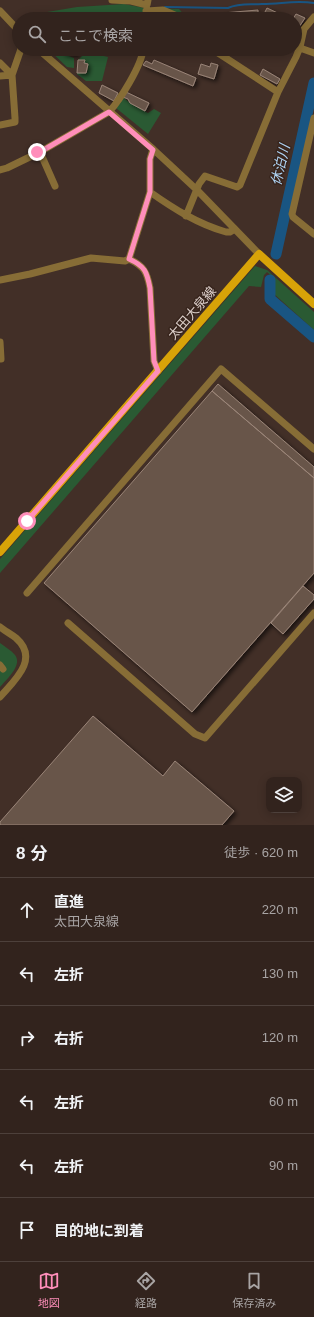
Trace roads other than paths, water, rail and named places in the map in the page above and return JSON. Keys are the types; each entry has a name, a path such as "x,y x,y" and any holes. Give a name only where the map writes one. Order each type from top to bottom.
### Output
{"main road":[{"path":"259,254 314,304"},
{"name":"太田大泉線","path":"0,552 259,254"}],"street":[{"path":"112,0 131,1 167,12"},
{"path":"0,12 12,24"},
{"path":"302,38 304,28 314,18"},
{"path":"302,49 314,52"},
{"path":"0,125 15,122 12,75 19,56"},
{"path":"46,56 197,190 259,254"},
{"path":"0,170 40,152 109,112 130,82 143,56"},
{"path":"223,56 278,92"},
{"path":"186,216 203,177 205,176 239,186 278,92 296,56"},
{"path":"0,63 12,75"},
{"path":"0,76 12,75"},
{"path":"314,118 292,214 314,234"},
{"path":"129,259 150,192 150,159 153,150"},
{"path":"40,152 55,186"},
{"path":"150,192 186,216 226,232 230,232 234,229"},
{"path":"0,280 30,274 91,258 125,261 129,259 137,262 146,272 150,288 154,361 158,371"},
{"path":"0,342 1,359"},
{"path":"27,593 222,369 314,449"},
{"path":"68,623 195,734 205,738 314,613"},
{"path":"0,627 17,639 24,650 25,656 23,670 0,697"}],"waterway":[{"path":"165,7 228,8 245,4 294,2 314,3"},
{"name":"休泊川","path":"276,254 314,83"},
{"name":"休泊川","path":"270,280 270,299 314,337"}]}
